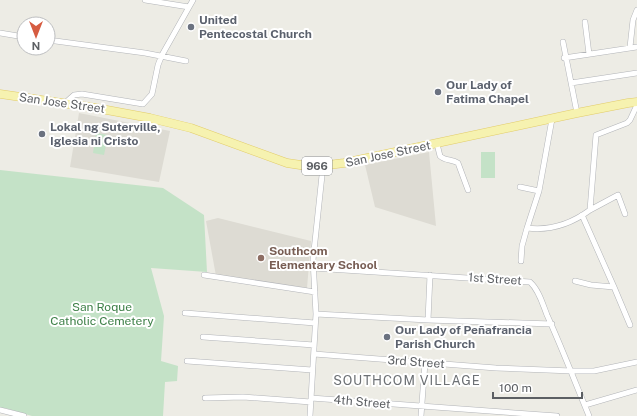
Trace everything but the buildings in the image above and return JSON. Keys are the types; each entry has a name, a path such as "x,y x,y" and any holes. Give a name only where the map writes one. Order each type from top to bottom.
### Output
{"main road":[{"name":"San Jose Street","path":"0,94 122,112 191,128 287,163 323,166 437,144 628,102 637,102"}],"street":[{"path":"145,0 189,7"},
{"path":"65,103 74,95 82,94 143,104 152,94 158,65 162,55 193,0"},
{"path":"630,47 633,20 637,10"},
{"path":"585,22 589,54"},
{"path":"0,33 16,35"},
{"path":"56,41 162,55 186,61"},
{"path":"563,42 577,113"},
{"path":"565,58 637,47"},
{"path":"571,83 637,73"},
{"path":"590,210 596,135 627,123 637,106"},
{"path":"522,261 522,246 539,191 552,119"},
{"path":"437,144 440,156 444,159 452,160 458,163 468,190"},
{"path":"310,416 316,314 313,268 323,166"},
{"path":"520,187 539,191"},
{"path":"527,228 538,230 552,229 582,215 618,195 625,214"},
{"path":"582,215 630,325"},
{"name":"1st Street","path":"313,268 530,282 536,290 552,324 589,416"},
{"path":"204,275 314,292"},
{"path":"428,320 430,275"},
{"path":"575,281 591,285 614,287"},
{"path":"185,313 315,323"},
{"path":"316,314 428,320 552,324"},
{"path":"203,337 314,345"},
{"name":"3rd Street","path":"314,354 496,368 572,371 594,371 637,362"},
{"path":"187,361 312,370"},
{"path":"421,416 425,363"},
{"path":"585,405 637,390"},
{"name":"4th Street","path":"205,398 244,397 311,400 557,416"},
{"path":"0,410 24,416"}],"shaded area":[{"path":"79,113 170,131 159,182 70,167"},
{"path":"429,152 436,226 375,207 365,165"},
{"name":"Southcom Elementary School","path":"218,218 311,241 307,288 216,276 206,221"}],"green space":[{"path":"96,133 108,135 104,155 93,153"},
{"path":"481,152 495,152 495,178 481,178"},
{"name":"San Roque Catholic Cemetery","path":"0,170 163,188 204,215 207,272 151,268 164,316 161,361 178,366 177,381 165,382 163,416 32,416 5,408 0,408"}],"place":[{"name":"United Pentecostal Church","path":"191,27"},
{"name":"Our Lady of Fatima Chapel","path":"438,92"},
{"name":"Lokal ng Suterville, Iglesia ni Cristo","path":"42,134"},
{"name":"Southcom Elementary School","path":"261,258"},
{"name":"Our Lady of Peñafrancia Parish Church","path":"387,337"}],"district":[{"name":"SOUTHCOM VILLAGE","path":"407,380"}]}
